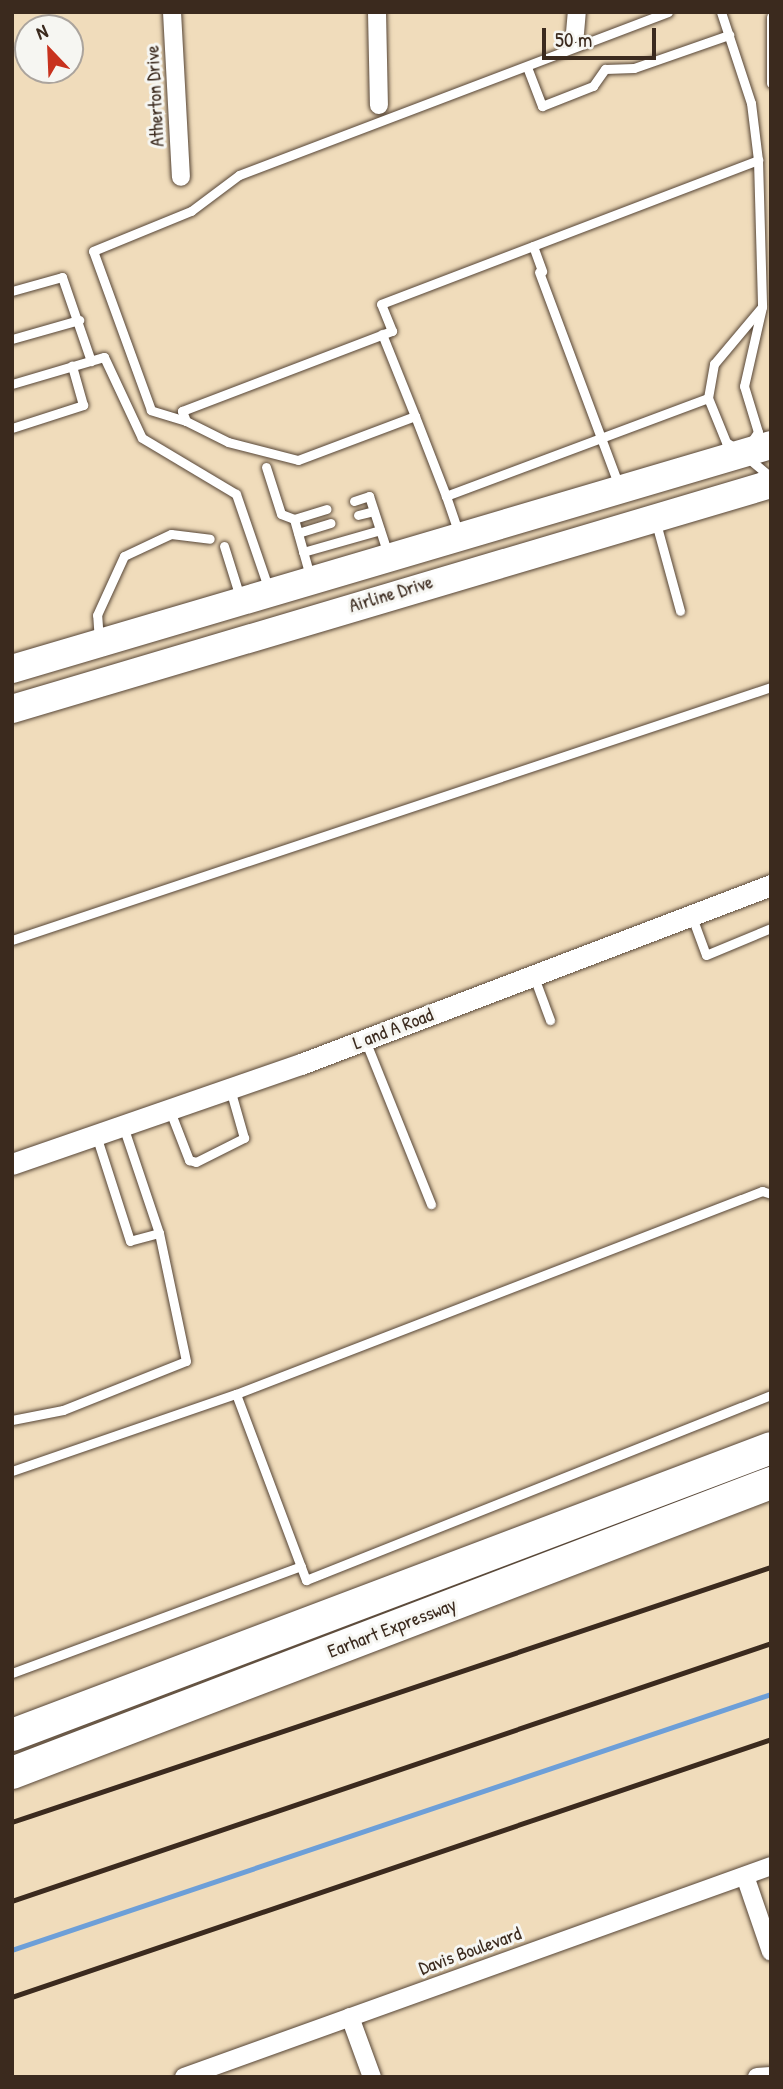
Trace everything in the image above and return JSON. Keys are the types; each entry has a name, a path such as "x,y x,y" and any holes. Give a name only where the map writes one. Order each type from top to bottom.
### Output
{"highway":[{"name":"Airline Drive","path":"12,669 319,576 384,542 459,534 771,445"},
{"name":"Airline Drive","path":"12,709 337,610 771,484"},
{"path":"319,576 337,610"},
{"name":"Earhart Expressway","path":"12,1735 771,1448"},
{"name":"Earhart Expressway","path":"12,1773 771,1483"}],"street":[{"name":"Atherton Drive","path":"172,12 181,177"},
{"path":"377,12 379,105"},
{"path":"575,33 577,12"},
{"name":"L and A Road","path":"12,1164 365,1040 771,885"},
{"name":"Davis Boulevard","path":"184,2077 771,1866"},
{"path":"745,1876 771,1952"},
{"path":"350,2017 372,2077"},
{"path":"757,2077 771,2076"}],"lane":[{"path":"415,416 298,460 228,442 186,421 151,410 93,251 191,211 239,175 668,12"},
{"path":"721,12 751,103 758,160 766,282 744,386 758,432 743,454"},
{"path":"771,17 771,83"},
{"path":"527,67 542,106 593,86 605,69 634,68 729,35"},
{"path":"186,421 182,411 392,331 382,304 758,160"},
{"path":"533,246 619,488"},
{"path":"12,291 62,276 91,361"},
{"path":"762,307 714,364 708,398 726,442 771,478"},
{"path":"12,339 79,320"},
{"path":"382,334 459,534"},
{"path":"12,384 91,361 107,360 142,438 236,494 269,592"},
{"path":"12,428 83,405 72,366"},
{"path":"446,496 708,398"},
{"path":"266,467 281,514 294,519 327,509"},
{"path":"303,552 384,542 369,496 354,501"},
{"path":"358,515 374,511"},
{"path":"654,518 680,611"},
{"path":"294,519 303,552 319,576"},
{"path":"298,533 331,523"},
{"path":"99,643 97,615 124,556 171,534 210,539"},
{"path":"224,546 240,600"},
{"path":"12,940 771,687"},
{"path":"691,915 706,955 771,928"},
{"path":"533,975 550,1020"},
{"path":"365,1040 431,1204"},
{"path":"169,1109 189,1160 196,1162 244,1138 230,1089"},
{"path":"12,1420 63,1410 186,1361 159,1233 123,1126"},
{"path":"96,1135 130,1241 159,1233"},
{"path":"12,1471 236,1394 762,1191 771,1194"},
{"path":"236,1394 306,1580 771,1395"},
{"path":"12,1673 302,1566"}],"waterway":[{"path":"12,1950 771,1694"}],"railway":[{"path":"12,1822 771,1567"},
{"path":"12,1901 771,1643"},
{"path":"12,1997 771,1739"}]}
